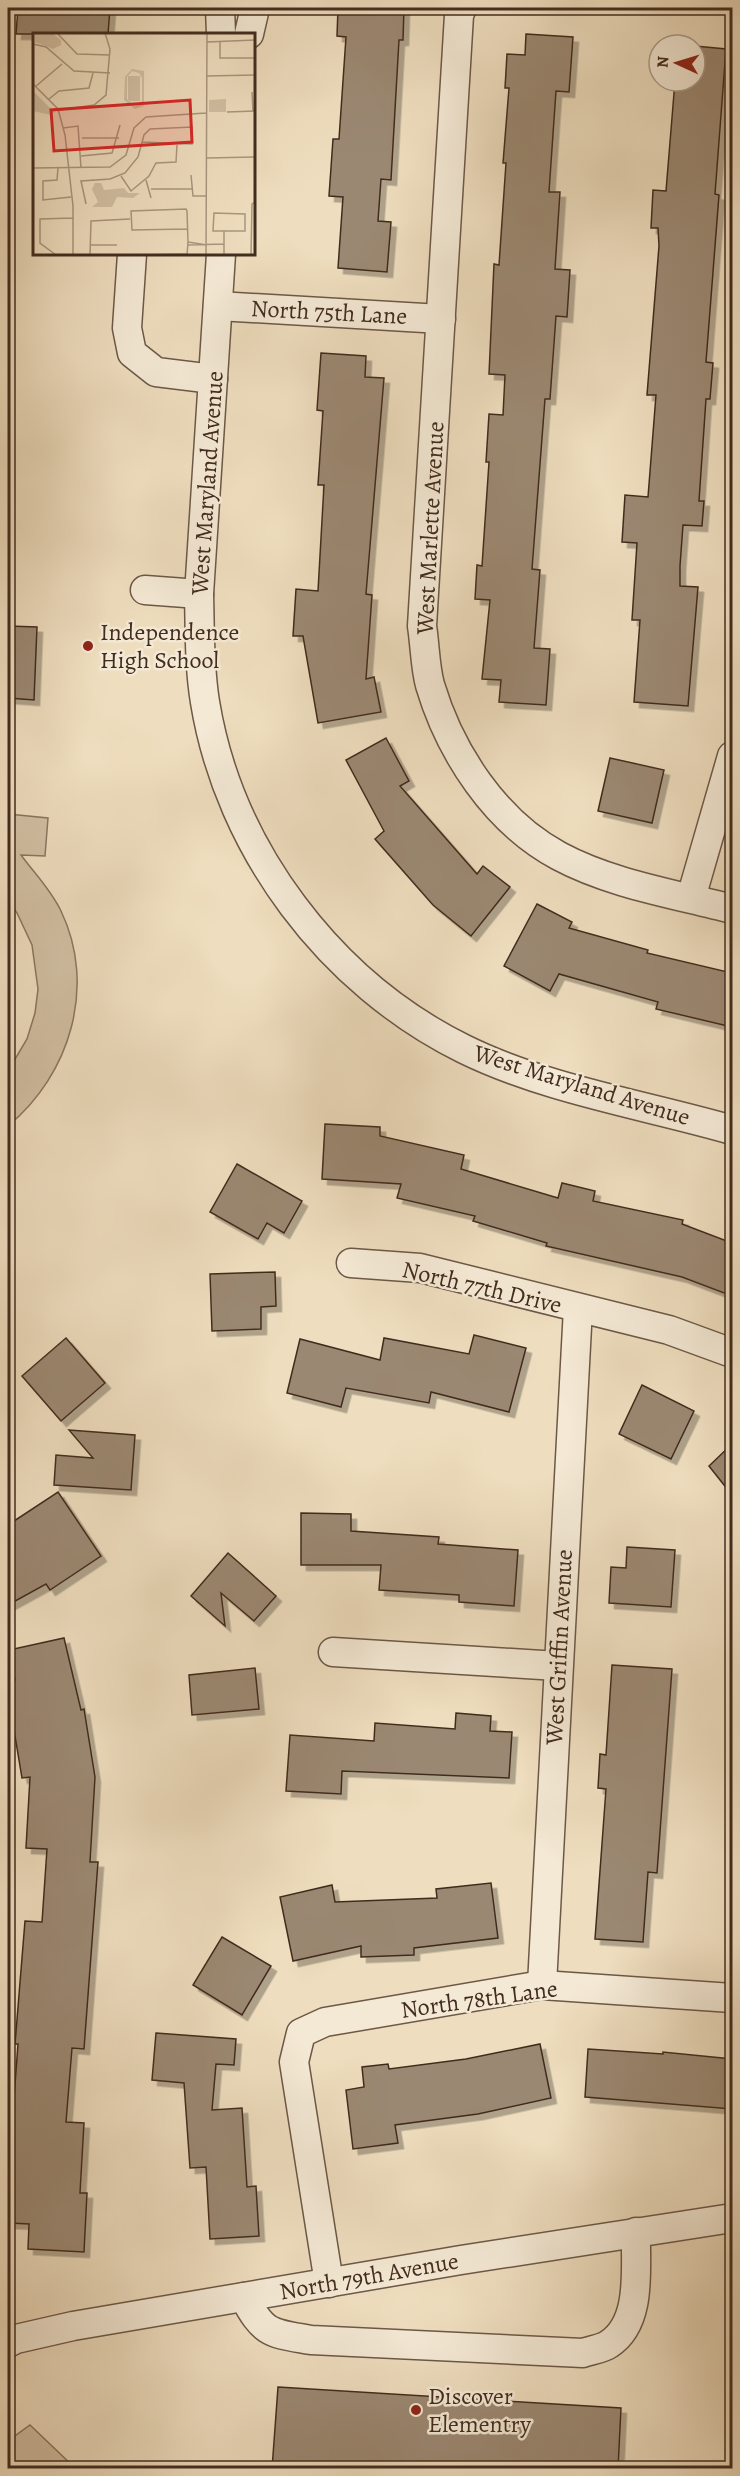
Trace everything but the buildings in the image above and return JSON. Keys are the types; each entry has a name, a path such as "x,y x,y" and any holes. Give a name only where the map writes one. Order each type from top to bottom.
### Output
{"street":[{"path":"220,8 221,33"},
{"path":"249,33 255,8"},
{"name":"West Marlette Avenue","path":"462,8 459,15 422,627 429,683 451,743 481,785 517,825 558,855 609,877 732,909"},
{"path":"132,255 127,328 132,353 156,372 213,379"},
{"name":"West Maryland Avenue","path":"221,255 199,594 200,648 205,702 217,754 233,801 262,860 288,899 341,963 395,1007 464,1049 516,1069 597,1095 732,1130"},
{"name":"North 75th Lane","path":"218,306 441,319"},
{"path":"145,590 199,594"},
{"path":"691,898 732,756"},
{"name":"North 77th Drive","path":"351,1263 420,1268 669,1330 732,1353"},
{"name":"West Griffin Avenue","path":"542,1985 578,1308"},
{"path":"333,1652 558,1666"},
{"name":"North 78th Lane","path":"329,2283 294,2062 301,2033 325,2022 542,1985 732,1998"},
{"name":"North 79th Avenue","path":"10,2335 732,2218"},
{"path":"244,2297 258,2322 278,2334 311,2340 583,2353 608,2345 625,2330 634,2298 636,2232"}],"shaded area":[{"path":"8,814 48,818 45,856 21,855 48,889 61,911 72,940 77,969 76,999 71,1028 62,1055 48,1081 30,1105 8,1126 8,1071 27,1039 35,1013 38,989 32,945 8,899"},
{"path":"30,2425 75,2468 8,2468 8,2441"}],"place":[{"name":"Independence High School","path":"88,646"},
{"name":"Discover Elementry","path":"416,2410"}]}
